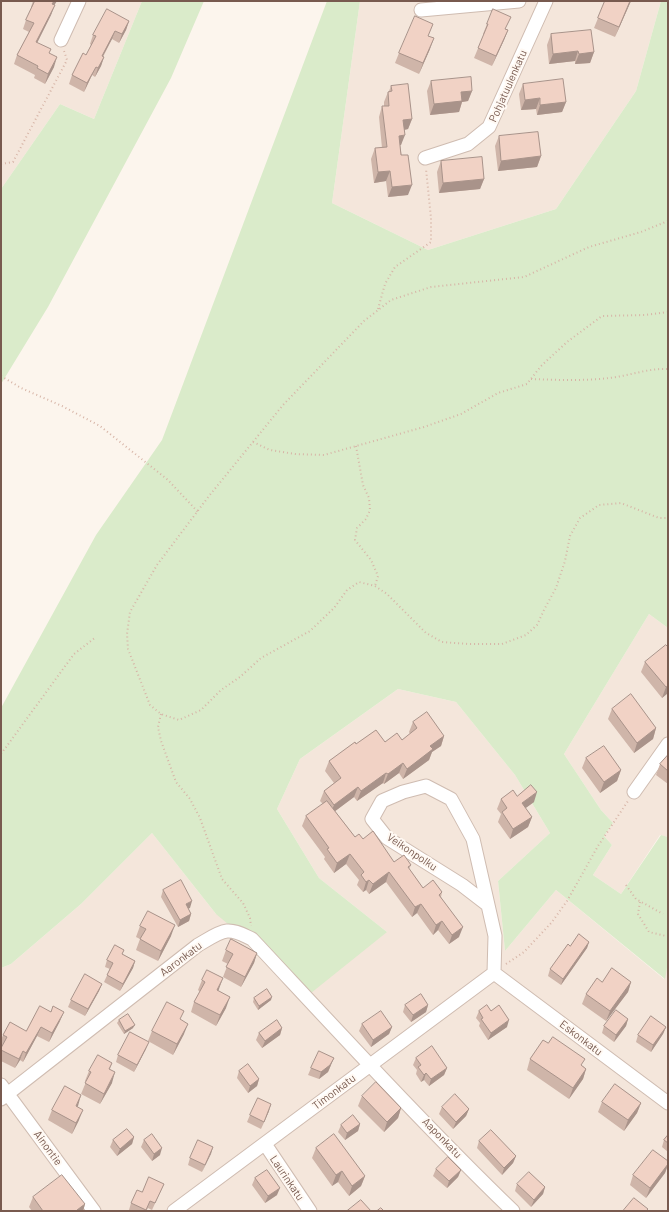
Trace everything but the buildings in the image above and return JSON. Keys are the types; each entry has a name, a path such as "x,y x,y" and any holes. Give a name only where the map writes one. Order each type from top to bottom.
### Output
{"street":[{"path":"61,40 79,1"},
{"path":"422,10 519,1"},
{"name":"Pohjatuulenkatu","path":"425,158 468,144 489,127 546,1"},
{"path":"634,792 668,744"},
{"name":"Veikonpolku","path":"488,904 462,885 387,838 372,819 382,801 403,792 426,786 451,799 473,839 496,936 494,973"},
{"name":"Aaronkatu","path":"3,1093 198,945 214,936 228,931 252,939 370,1065"},
{"name":"Timonkatu","path":"174,1211 494,973"},
{"name":"Eskonkatu","path":"494,973 668,1103"},
{"name":"Aaponkatu","path":"370,1065 513,1211"},
{"name":"Ainontie","path":"3,1093 94,1211"},
{"name":"Laurinkatu","path":"264,1144 310,1211"}],"path":[{"path":"1,164 13,162 67,60 61,40"},
{"path":"378,310 385,284 395,267 431,242 431,218 425,158"},
{"path":"668,221 641,232 589,247 558,263 524,277 431,287 391,300 364,321 283,405 157,565 130,612 127,634 128,649 150,705 161,714 179,720 201,710 221,690 240,677 261,658 310,631 334,608 347,590 359,582 375,586 387,594 426,633 442,642 502,644 526,635 537,625 544,608 556,588 565,561 570,536 580,518 599,505 621,503 659,518 668,518"},
{"path":"253,442 270,450 295,454 324,455 424,427 461,414 498,393 527,384 541,366 567,342 602,316 645,315 668,312"},
{"path":"531,379 564,380 610,378 668,369"},
{"path":"1,376 21,388 62,406 100,426 168,480 198,512"},
{"path":"356,446 364,485 369,498 370,510 366,519 357,528 355,540 371,560 378,576 375,586"},
{"path":"1,754 74,654 96,637"},
{"path":"161,714 158,727 161,741 176,782 190,798 200,818 222,879 243,903 250,918 252,939"},
{"path":"494,973 524,952 552,922 566,902 598,846 634,792"},
{"path":"626,885 636,899 663,914"},
{"path":"640,902 638,914 649,932 666,936"}],"shaded area":[{"path":"1,1 142,1 94,119 60,104 1,189"},
{"path":"360,1 661,1 636,91 556,209 428,250 332,203"},
{"path":"649,614 668,628 668,837 660,835 621,894 593,875 612,845 604,836 613,823 601,810 564,754"},
{"path":"398,689 456,702 515,775 550,833 498,881 505,951 556,890 664,979 668,962 668,1211 1,1211 1,968 11,964 81,904 152,833 216,914 387,932 319,878 277,809 300,759"}],"green space":[{"path":"142,1 204,1 171,78 48,307 1,384 1,189 60,104 94,119"},
{"path":"327,1 360,1 332,203 428,250 556,209 636,91 661,1 668,1 668,628 649,614 564,754 601,810 613,823 604,836 612,845 593,875 621,894 661,835 668,837 668,962 665,979 556,890 505,951 498,881 550,833 515,775 456,702 398,689 300,759 277,809 319,878 387,932 311,993 216,914 152,833 81,904 11,964 1,968 1,708 96,535 162,440"}]}
